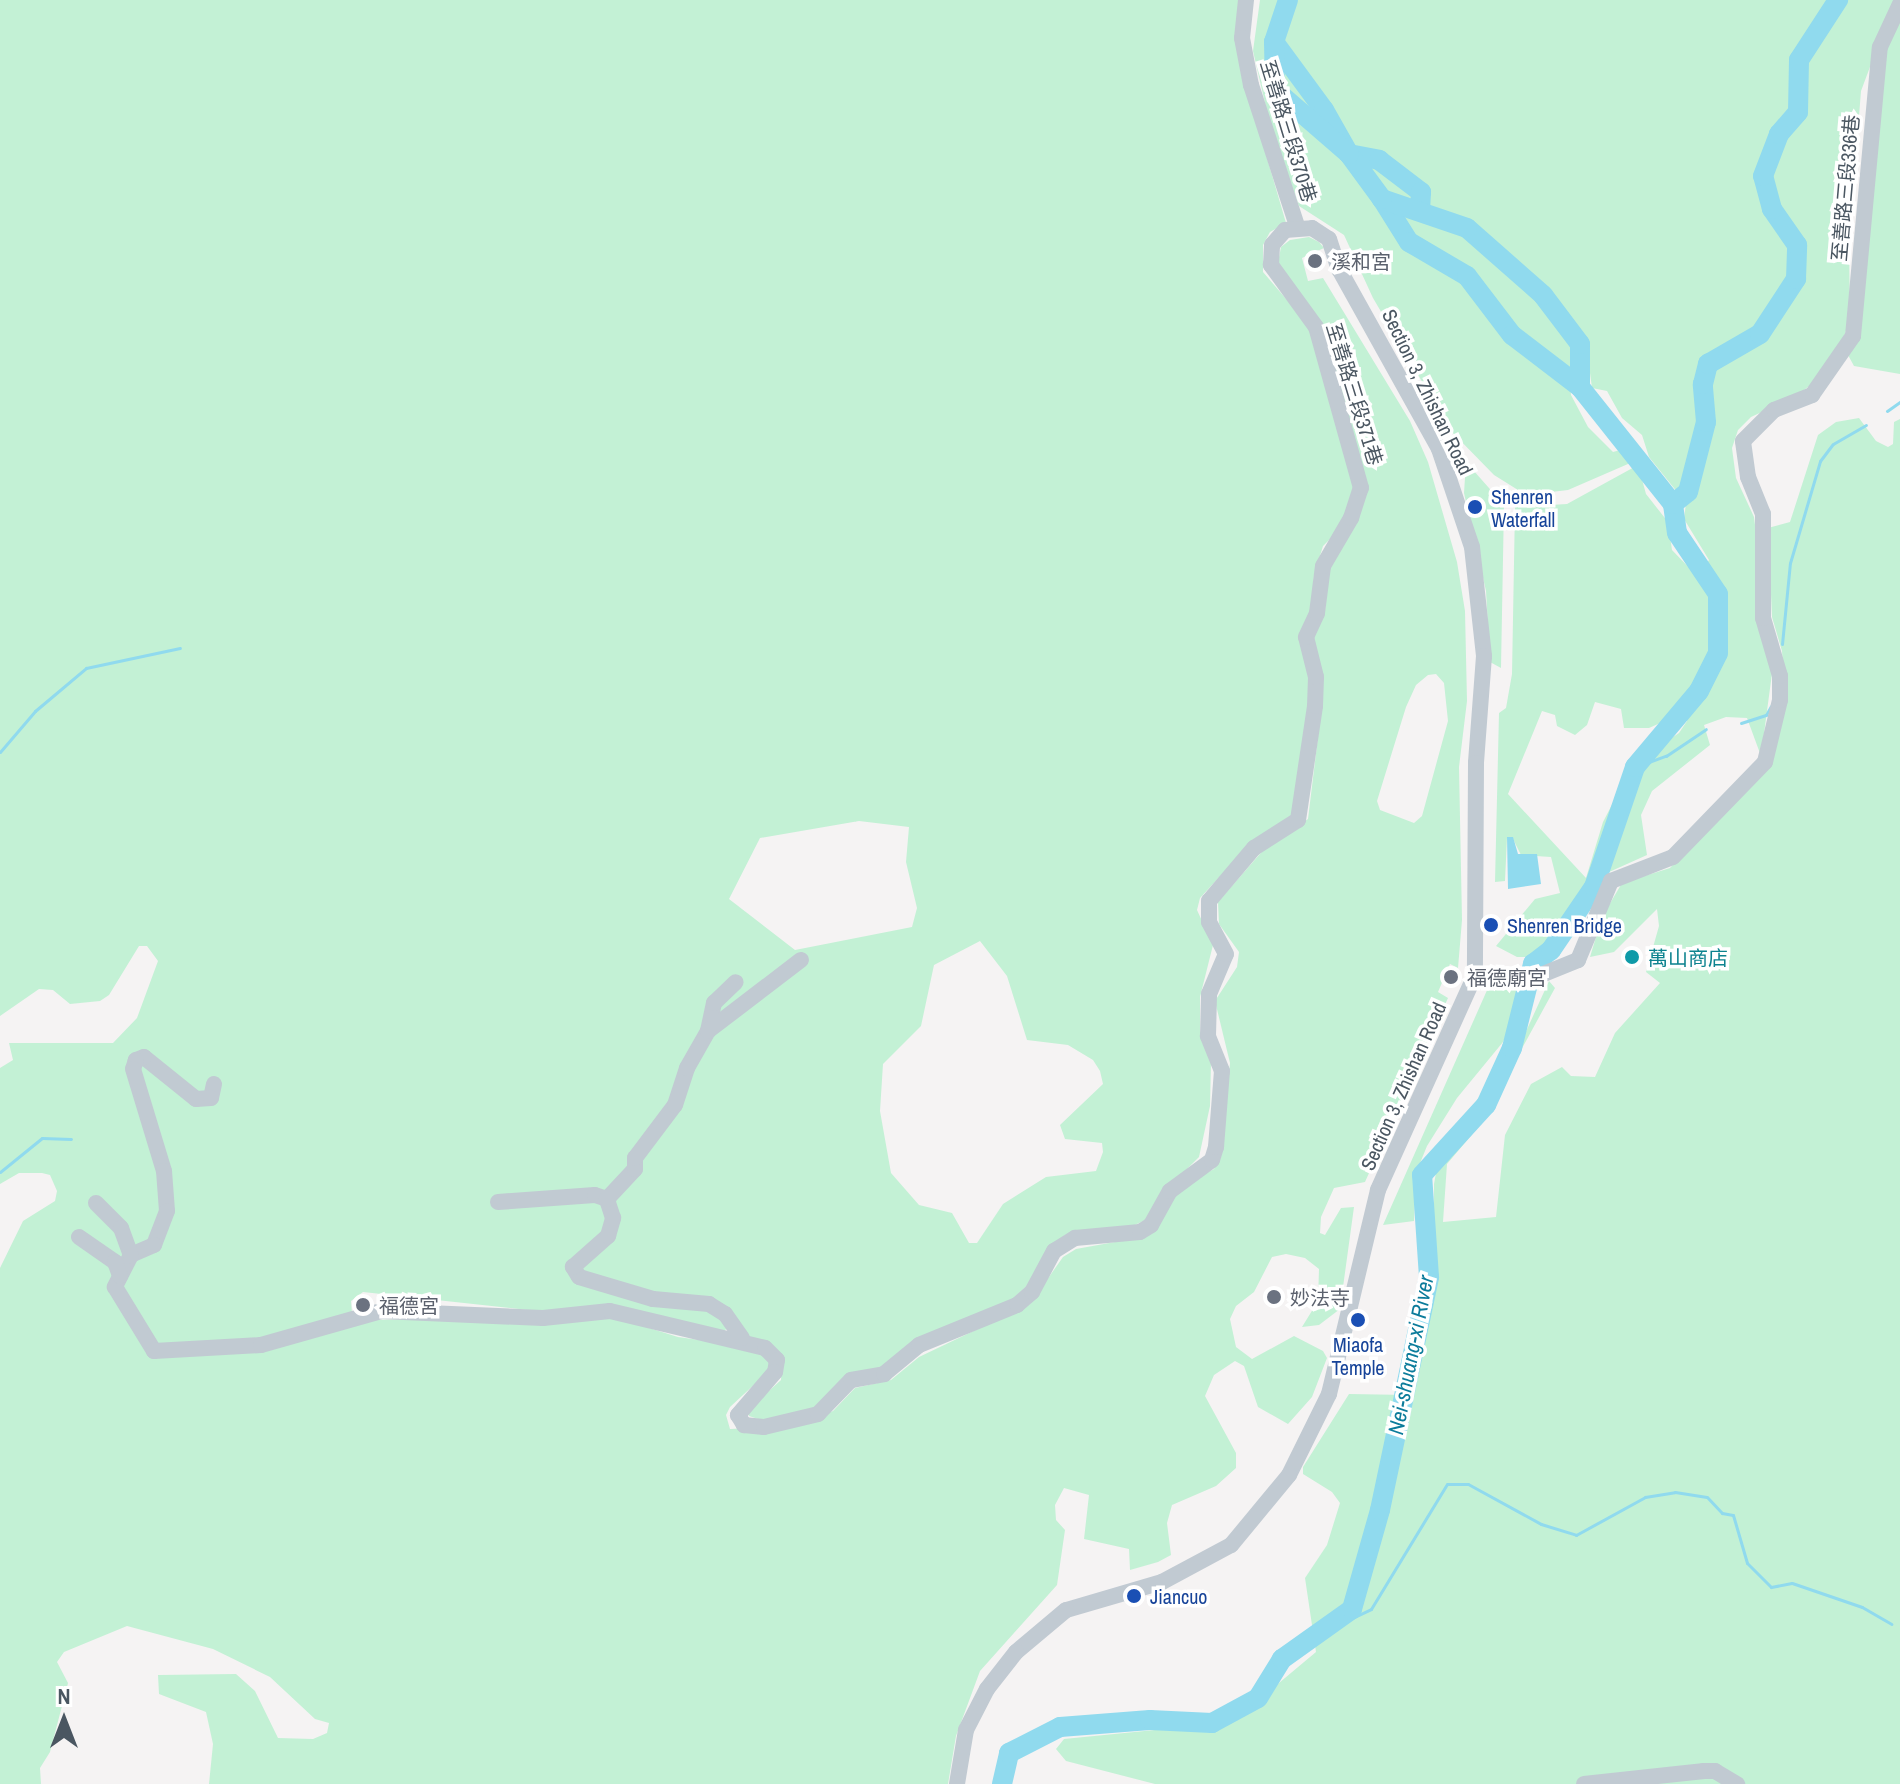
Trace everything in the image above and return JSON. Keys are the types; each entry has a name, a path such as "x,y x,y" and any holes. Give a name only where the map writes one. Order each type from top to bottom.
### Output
{"street":[{"name":"至善路三段370巷","path":"1246,0 1242,38 1251,85 1297,226"},
{"name":"至善路三段336巷","path":"1475,975 1541,975 1578,960 1611,881 1673,857 1765,762 1780,700 1780,676 1763,618 1763,514 1748,477 1743,441 1774,410 1812,395 1853,336 1876,72 1880,47 1900,4"},
{"name":"Section 3, Zhishan Road","path":"957,1784 966,1730 987,1689 1016,1652 1066,1610 1162,1582 1231,1545 1289,1475 1329,1394 1350,1326 1366,1225 1378,1190 1475,975 1476,763 1484,656 1472,547 1439,449 1339,269 1329,239 1297,226"},
{"name":"至善路三段371巷","path":"120,1276 117,1295 154,1351 261,1345 381,1311 543,1318 610,1311 673,1330 742,1338 765,1348 777,1360 769,1384 743,1404 738,1415 744,1425 809,1417 851,1380 884,1374 919,1345 1017,1305 1032,1292 1054,1251 1075,1238 1140,1232 1151,1225 1170,1191 1212,1160 1222,1071 1208,1036 1209,994 1226,954 1209,922 1209,901 1254,848 1298,820 1315,706 1316,677 1306,637 1317,613 1323,566 1351,518 1361,488 1316,327 1271,265 1274,241 1297,226"},
{"path":"708,1031 801,960"},
{"path":"607,1199 635,1169 635,1158 675,1105 687,1068 708,1031 714,1003 736,982"},
{"path":"120,1276 131,1255 154,1245 167,1211 164,1171 150,1139 133,1069 136,1060 155,1063 196,1099 211,1098 214,1084"},
{"path":"498,1202 595,1195 607,1199"},
{"path":"607,1199 611,1229 574,1263 573,1272 653,1299 709,1304 725,1314 742,1338"},
{"path":"96,1203 121,1228 131,1255"},
{"path":"79,1237 115,1262 120,1276"},
{"path":"1584,1784 1715,1771 1737,1784"}],"green space":[{"path":"0,0 1240,0 1238,39 1245,83 1286,223 1270,232 1263,245 1263,272 1312,329 1354,474 1353,496 1338,531 1323,546 1314,575 1312,610 1301,636 1311,694 1293,814 1244,850 1200,898 1197,910 1213,945 1200,997 1200,1031 1211,1062 1210,1106 1199,1157 1158,1198 1147,1219 1131,1227 1065,1235 1048,1248 1034,1279 1010,1302 912,1343 882,1370 850,1378 821,1405 781,1419 758,1419 749,1416 748,1410 781,1380 782,1357 730,1327 720,1333 600,1307 546,1312 363,1292 351,1301 352,1313 363,1320 614,1317 678,1337 749,1347 769,1359 770,1370 730,1407 726,1415 730,1429 795,1426 833,1411 855,1388 891,1380 919,1357 1030,1304 1063,1257 1076,1249 1137,1238 1150,1230 1185,1184 1214,1169 1222,1151 1230,1063 1215,1001 1237,967 1239,952 1219,924 1218,902 1266,847 1308,819 1323,696 1313,632 1325,610 1330,562 1357,518 1366,483 1319,319 1277,268 1281,247 1290,240 1309,237 1319,242 1324,248 1302,258 1308,281 1323,278 1410,421 1428,462 1457,562 1465,611 1467,701 1459,767 1462,920 1458,968 1450,964 1438,992 1448,998 1365,1182 1334,1188 1321,1217 1320,1233 1325,1235 1341,1208 1354,1207 1340,1309 1319,1325 1302,1327 1318,1301 1319,1269 1305,1258 1286,1254 1272,1257 1254,1292 1236,1306 1230,1319 1236,1347 1252,1359 1294,1336 1323,1351 1327,1358 1312,1397 1288,1424 1258,1407 1244,1366 1235,1361 1214,1375 1205,1396 1236,1453 1236,1468 1216,1486 1172,1505 1167,1523 1171,1555 1158,1562 1130,1570 1129,1549 1084,1539 1089,1495 1064,1488 1055,1505 1056,1520 1065,1530 1057,1585 980,1671 956,1736 948,1784 209,1784 213,1744 206,1712 159,1694 158,1675 236,1674 255,1691 278,1738 313,1739 327,1733 329,1723 315,1719 270,1677 213,1649 127,1626 64,1652 57,1662 68,1683 50,1752 40,1768 41,1784 0,1784 0,1268 23,1221 55,1201 57,1191 50,1175 42,1173 19,1173 0,1184 0,1068 13,1060 9,1043 113,1043 137,1018 158,961 147,946 139,946 109,995 100,1001 70,1004 53,990 39,989 0,1016","holes":["1436,674 1444,683 1448,721 1422,816 1414,823 1380,810 1377,801 1406,707 1416,685 1428,675","859,821 909,827 906,862 917,908 912,927 795,950 729,899 760,838","980,941 1007,976 1027,1040 1068,1045 1093,1060 1103,1084 1060,1125 1065,1139 1102,1143 1103,1152 1096,1171 1046,1177 1003,1204 977,1243 969,1243 952,1213 919,1205 891,1173 880,1111 883,1064 921,1026 934,965"]},
{"path":"1260,0 1895,0 1861,91 1849,242 1850,318 1844,337 1814,382 1798,395 1751,417 1738,430 1732,448 1736,478 1754,517 1773,666 1761,756 1747,718 1726,717 1704,725 1710,745 1652,791 1641,815 1647,855 1598,877 1548,944 1532,957 1517,957 1496,946 1535,899 1560,893 1551,857 1521,855 1512,837 1507,838 1505,881 1495,882 1499,713 1506,708 1512,674 1515,507 1567,504 1638,465 1646,494 1668,522 1672,550 1697,576 1709,560 1684,519 1686,503 1649,457 1642,435 1622,418 1607,391 1592,388 1586,343 1579,345 1569,369 1571,395 1588,427 1613,452 1627,448 1633,458 1628,464 1568,490 1526,495 1494,475 1451,431 1373,298 1344,235 1299,206 1269,120 1253,51","holes":["1595,702 1621,709 1624,728 1649,728 1676,716 1687,721 1679,733 1633,764 1603,822 1586,878 1508,794 1542,711 1555,715 1557,726 1575,735 1587,725"]},
{"path":"1900,16 1900,374 1854,366 1848,355 1885,48"},
{"path":"1859,418 1876,441 1888,447 1893,444 1894,422 1900,419 1900,1784 1155,1784 1066,1761 1056,1749 1064,1739 1205,1725 1248,1709 1316,1652 1305,1578 1327,1545 1340,1503 1332,1492 1303,1474 1303,1467 1349,1394 1408,1395 1414,1382 1434,1280 1434,1184 1442,1140 1513,1060 1549,981 1555,988 1480,1125 1447,1164 1443,1222 1496,1217 1505,1135 1531,1084 1562,1067 1571,1076 1595,1077 1615,1033 1660,983 1646,972 1659,926 1657,909 1614,952 1590,957 1602,917 1622,883 1670,868 1766,764 1785,698 1782,651 1772,617 1768,528 1790,522 1818,435 1836,422"},
{"path":"1466,462 1504,505 1501,668 1490,662 1486,591 1464,493"},
{"path":"1506,984 1523,987 1523,997 1503,1042 1457,1098 1427,1146 1416,1173 1414,1221 1383,1225 1488,988"}],"water":[{"path":"1507,837 1513,837 1518,854 1537,854 1541,884 1508,889"}],"waterway":[{"name":"Nei-shuang-xi River","path":"1002,1784 1009,1753 1060,1727 1150,1720 1212,1723 1258,1698 1282,1659 1352,1609 1380,1510 1429,1277 1422,1175 1486,1105 1512,1048 1533,964 1551,950 1594,887 1635,767 1699,691 1718,653 1718,594 1677,533 1673,504 1580,387 1580,344 1543,295 1467,228 1382,199 1349,154 1275,90 1274,42 1288,0"},
{"path":"1673,504 1688,492 1706,422 1703,384 1708,364 1760,334 1796,279 1797,245 1772,209 1763,176 1779,134 1798,112 1799,60 1838,0"},
{"path":"1274,42 1324,110 1349,154 1379,160 1421,192 1420,211"},
{"path":"1382,199 1409,242 1467,276 1512,335 1580,387"},
{"path":"1887,411 1900,402"},
{"path":"1782,644 1790,563 1820,461 1833,444 1866,425"},
{"path":"0,752 35,711 86,668 180,648"},
{"path":"1741,723 1766,715 1771,706"},
{"path":"1635,767 1666,756 1706,729"},
{"path":"0,1172 42,1138 71,1139"},
{"path":"1314,1636 1371,1609 1447,1484 1468,1484 1541,1524 1576,1535 1645,1497 1675,1492 1707,1497 1722,1513 1733,1515 1747,1563 1771,1587 1792,1583 1862,1607 1891,1624"}],"place":[{"name":"溪和宮","path":"1315,261"},
{"name":"Shenren Waterfall","path":"1475,507"},
{"name":"Shenren Bridge","path":"1491,925"},
{"name":"萬山商店","path":"1632,957"},
{"name":"福德廟宮","path":"1451,977"},
{"name":"妙法寺","path":"1274,1297"},
{"name":"福德宮","path":"363,1305"},
{"name":"Miaofa Temple","path":"1358,1320"},
{"name":"Jiancuo","path":"1134,1596"}]}
